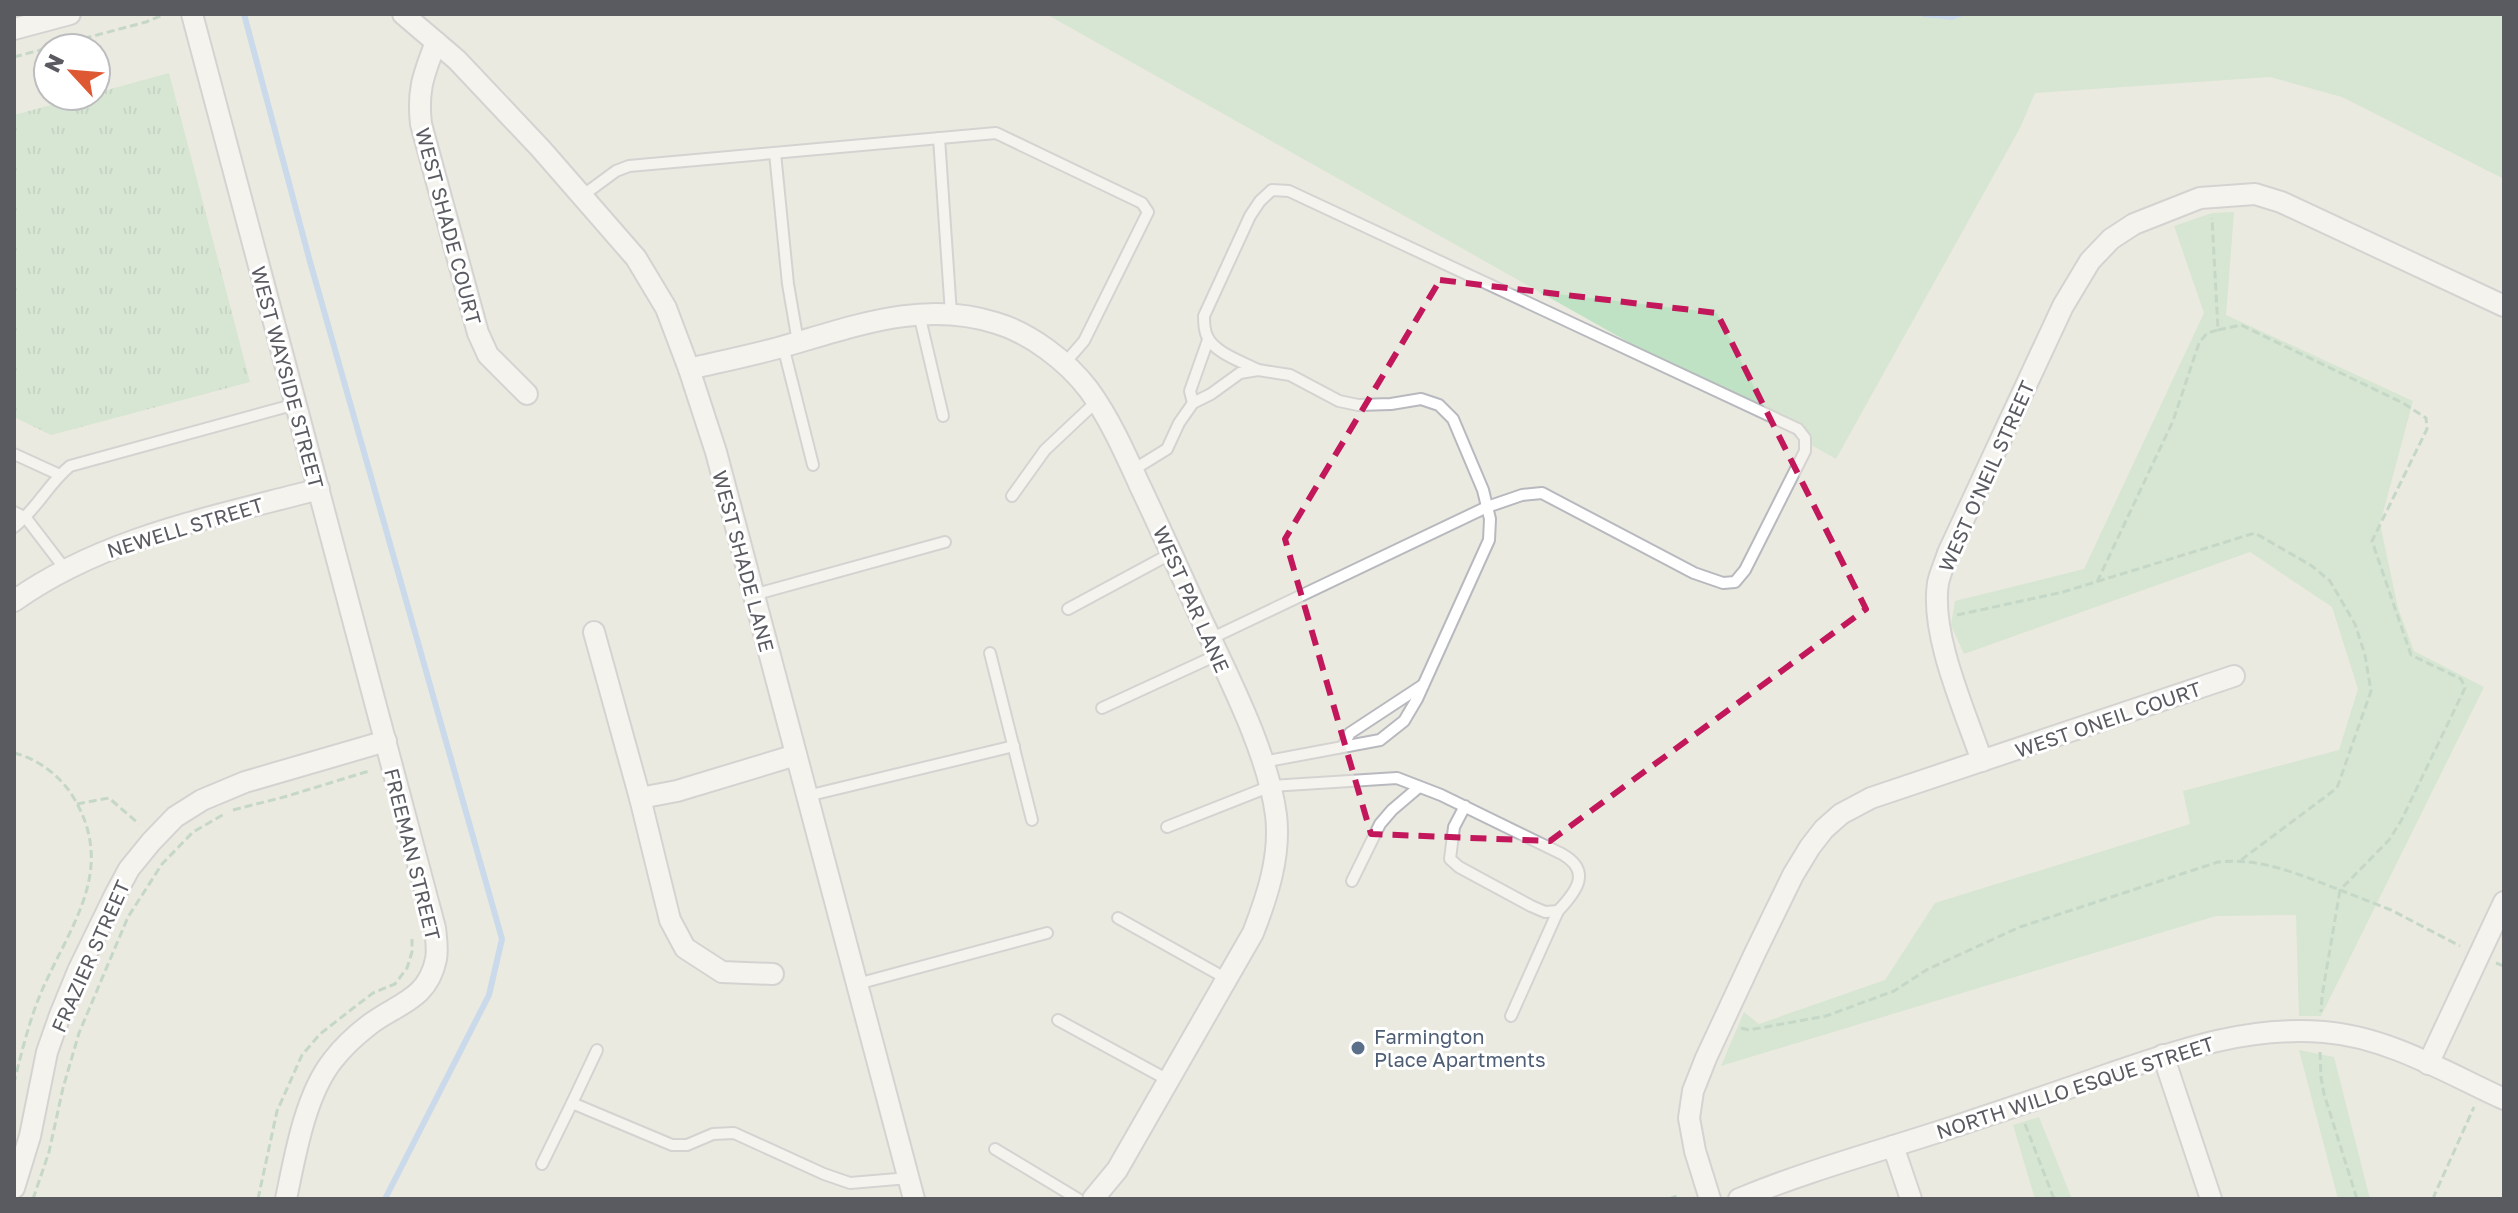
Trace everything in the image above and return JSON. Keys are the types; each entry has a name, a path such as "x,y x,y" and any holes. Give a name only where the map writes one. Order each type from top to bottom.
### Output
{"street":[{"path":"14,29 70,14"},
{"name":"WEST WAYSIDE STREET","path":"192,14 386,741"},
{"name":"WEST SHADE LANE","path":"403,14 457,60 582,196 636,258 666,308 716,452 914,1199"},
{"name":"WEST SHADE COURT","path":"436,42 422,78 418,100 421,124 478,333 488,355 527,394"},
{"name":"WEST O'NEIL STREET","path":"1982,761 1941,637 1938,582 1948,553 2077,281 2090,261 2111,239 2134,224 2200,198 2255,194 2281,202 2504,306"},
{"name":"WEST PAR LANE","path":"689,369 880,319 951,314 999,323 1026,336 1064,364 1088,389 1118,438 1263,762 1277,820 1275,855 1267,895 1253,933 1102,1196"},
{"name":"NEWELL STREET","path":"14,601 42,581 121,544 319,489"},
{"path":"594,632 670,920 685,948 722,972 773,974"},
{"name":"WEST ONEIL COURT","path":"1982,761 2234,676"},
{"name":"FRAZIER STREET","path":"14,1188 30,1136 47,1052 60,1015 115,895 129,869 151,842 175,817 202,800 231,788 386,741"},
{"name":"FREEMAN STREET","path":"286,1199 309,1109 332,1061 371,1023 416,996 427,982 437,956 435,928 386,741"},
{"path":"640,798 677,791 796,755"},
{"path":"1710,1199 1695,1151 1689,1118 1693,1091 1755,953 1810,847 1841,814 1871,798 1982,761"},
{"path":"2428,1064 2504,902"},
{"name":"NORTH WILLO ESQUE STREET","path":"1739,1199 1781,1181 2163,1055 2228,1037 2270,1031 2320,1032 2390,1046 2504,1099"},
{"path":"2163,1055 2211,1199"},
{"path":"1893,1146 1911,1199"}],"lane":[{"path":"582,196 616,171 629,166 996,133 1142,203 1148,212 1084,341 1064,364"},
{"path":"939,138 951,314"},
{"path":"775,153 791,344 813,465"},
{"path":"1102,708 1487,507 1522,495 1542,493 1694,573 1723,583 1735,582 1745,570 1805,451 1805,438 1798,429 1289,191 1272,190 1250,216 1204,316 1208,340 1223,352 1258,370 1290,375 1339,401 1358,405 1421,399 1439,405 1453,419 1483,490 1487,507 1490,519 1489,540 1424,685 1404,721 1380,740 1263,762"},
{"path":"919,314 943,416"},
{"path":"1193,403 1190,391 1208,340"},
{"path":"1133,470 1167,449 1193,403 1240,373 1258,370"},
{"path":"1012,496 1045,450 1096,402"},
{"path":"14,527 26,518 70,466 296,404"},
{"path":"14,454 60,475"},
{"path":"14,512 26,518 65,569"},
{"path":"753,595 945,542"},
{"path":"1068,609 1172,553"},
{"path":"990,653 1032,820"},
{"path":"1343,746 1350,733 1424,685"},
{"path":"807,796 1014,746"},
{"path":"1167,827 1271,786 1397,778 1465,806 1574,861 1580,879 1569,900 1558,911 1511,1016"},
{"path":"1352,881 1380,824 1419,787"},
{"path":"1465,806 1454,827 1450,859 1459,867 1531,906 1545,912 1558,911"},
{"path":"1118,918 1227,979"},
{"path":"857,984 1047,933"},
{"path":"1058,1020 1168,1080"},
{"path":"542,1164 597,1050"},
{"path":"572,1103 672,1145 687,1145 713,1134 734,1133 850,1183 909,1178"},
{"path":"995,1149 1078,1199"}],"path":[{"path":"14,57 146,22 165,14"},
{"path":"2212,215 2218,330"},
{"path":"2097,582 2173,421 2199,343 2207,333 2241,325 2419,411 2426,418 2427,429 2372,541 2411,655 2461,679 2465,688 2401,821 2389,840 2340,890 2322,996 2320,1067 2324,1094 2357,1199"},
{"path":"1954,615 2063,592 2255,533 2312,566 2330,581 2355,624 2365,655 2371,691 2337,788 2241,860"},
{"path":"14,753 49,770 66,785 88,826 92,856 87,896 39,997 14,1083"},
{"path":"33,1199 49,1152 79,1033 128,917 162,864 193,832 229,811 369,771"},
{"path":"77,804 109,798 139,824"},
{"path":"1736,1026 1749,1030 1826,1016 1894,991 1928,969 2020,927 2218,862 2241,860 2276,866 2391,910 2504,966"},
{"path":"2435,1199 2474,1107"},
{"path":"2024,1123 2054,1199"},
{"path":"1669,1199 1680,1195"}],"highlighted area":[{"path":"1440,280 1717,313 1866,609 1550,841 1371,834 1285,539"}],"green space":[{"path":"1046,14 2504,14 2504,179 2342,97 2270,77 2035,93 2020,128 1836,459"},
{"path":"169,73 250,382 51,435 14,417 14,115 32,110 112,112 112,89"},
{"path":"2234,212 2226,315 2413,401 2380,524 2398,608 2414,651 2484,687 2321,1016 2299,1016 2296,915 2216,916 1721,1066 1744,1012 1759,1024 1885,980 1935,903 2190,824 2183,791 2339,750 2358,689 2332,607 2250,552 1964,654 1951,625 1955,601 2084,569 2204,313 2174,226 2212,213"},
{"path":"2299,1050 2334,1057 2370,1199 2338,1199"},
{"path":"2039,1117 2072,1199 2035,1199 2013,1125"}],"waterway":[{"path":"244,14 309,258 502,939 489,995 385,1199"},
{"path":"1924,14 1952,17 1960,14"}],"place":[{"name":"Farmington Place Apartments","path":"1358,1048"}]}
